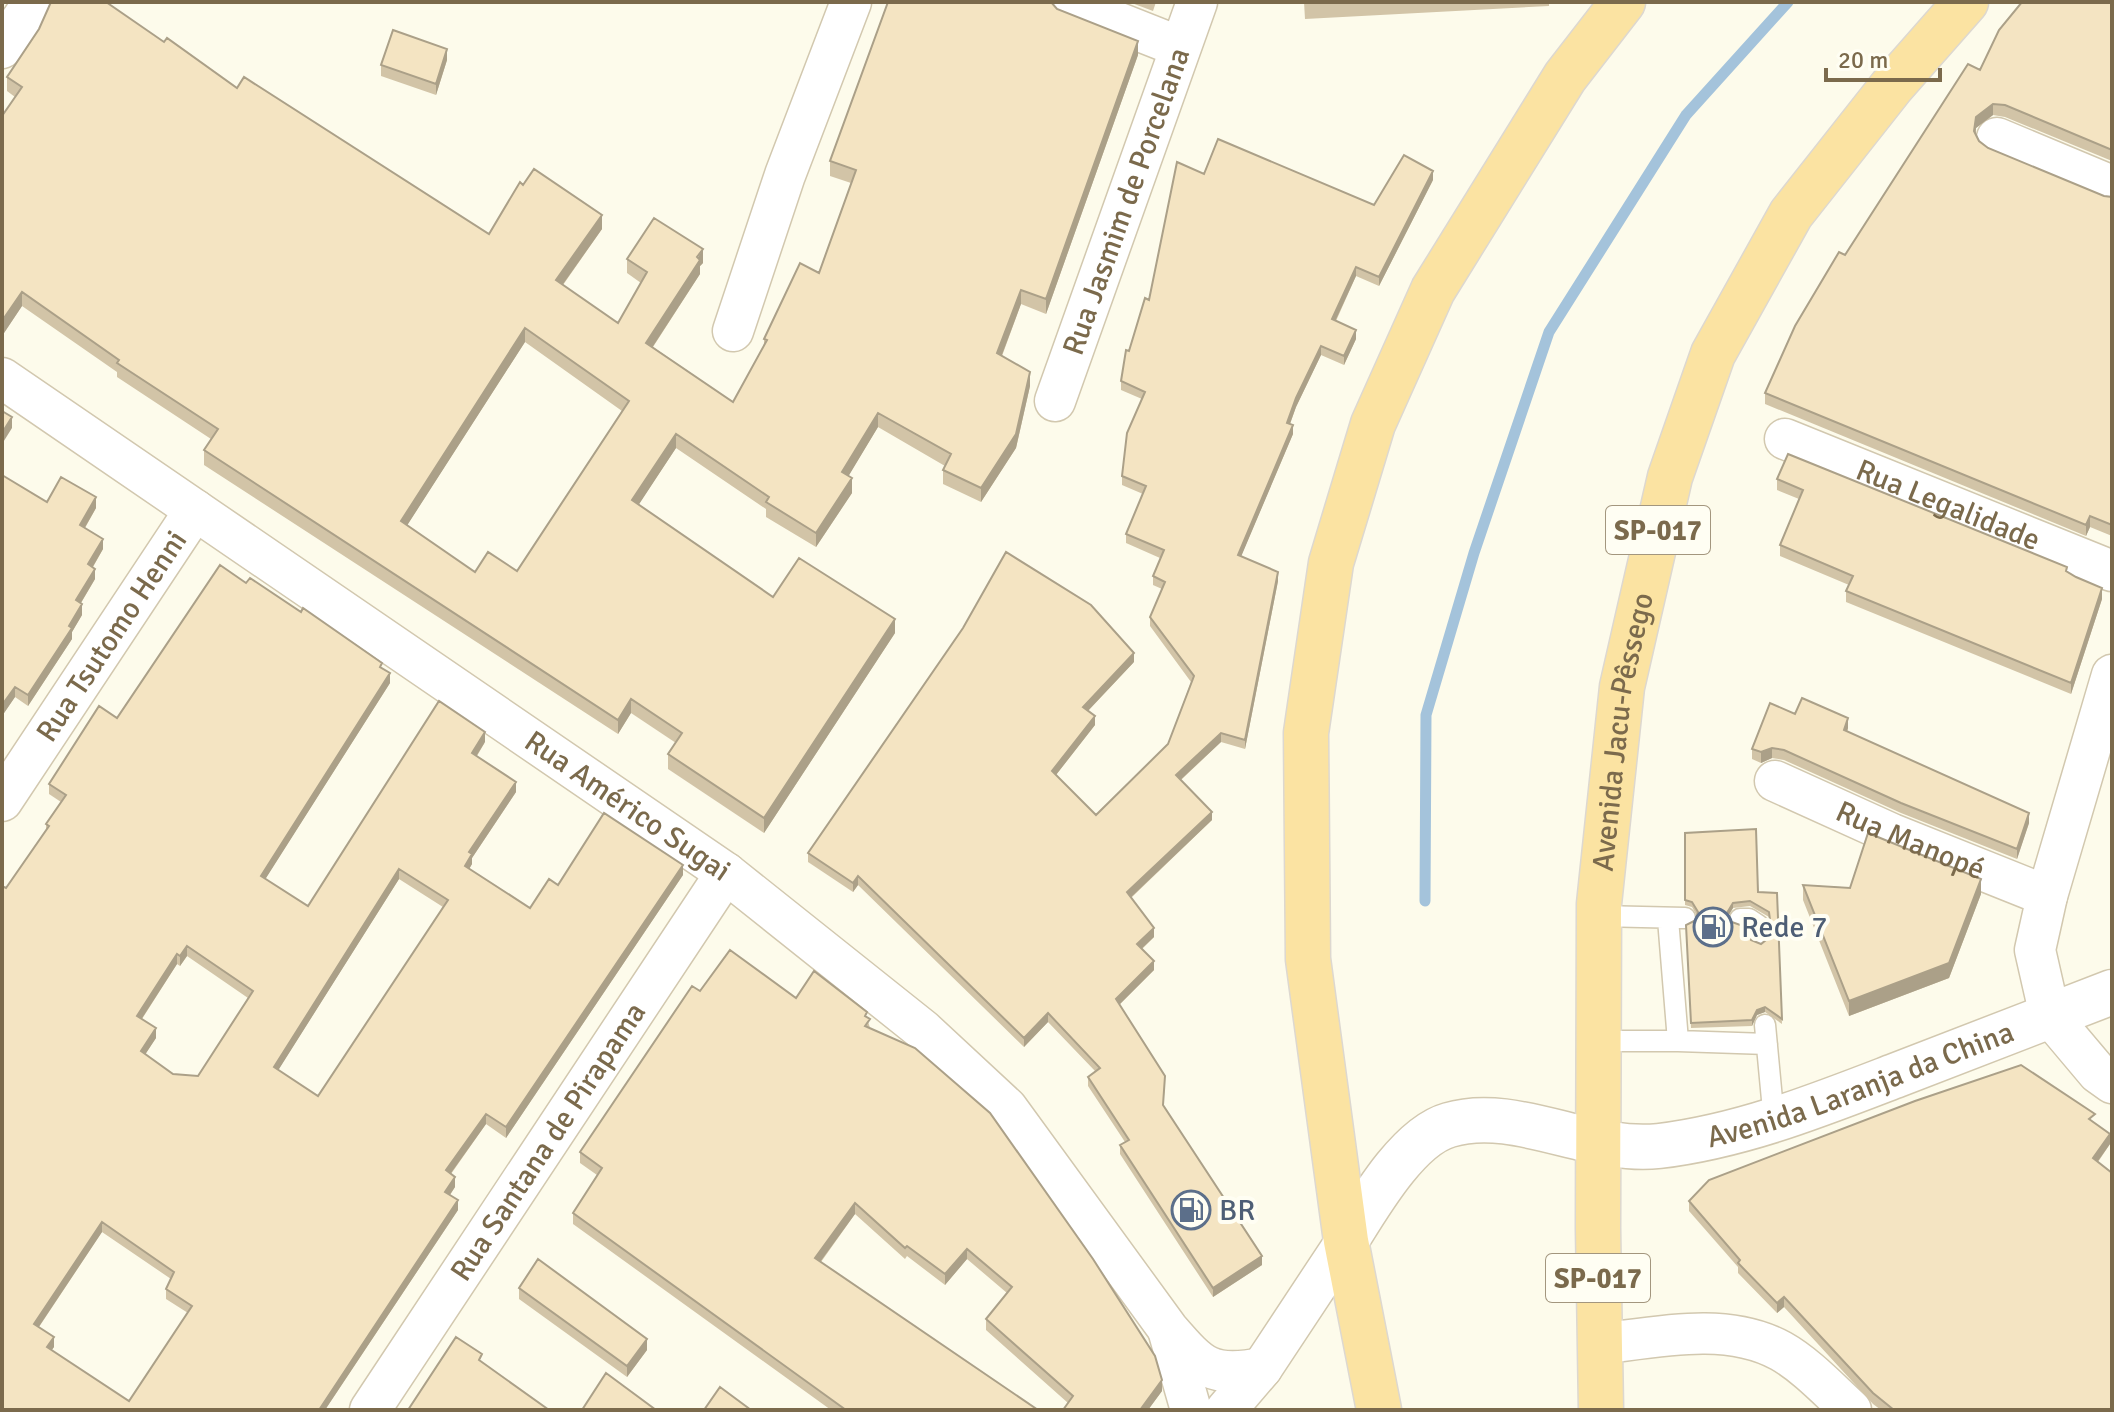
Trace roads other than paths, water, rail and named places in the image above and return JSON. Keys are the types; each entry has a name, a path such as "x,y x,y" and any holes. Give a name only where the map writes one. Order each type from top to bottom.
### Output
{"highway":[{"path":"1379,1410 1346,1241 1308,959 1306,733 1331,563 1373,424 1433,290 1565,77 1623,2"},
{"name":"Avenida Jacu-Pêssego","path":"1601,1410 1599,916 1622,687 1670,477 1713,354 1791,214 1892,86 1966,2"}],"street":[{"path":"2,48 34,2"},
{"path":"733,331 785,175 851,2"},
{"path":"1066,2 1180,47"},
{"name":"Rua Jasmim de Porcelana","path":"1055,401 1197,2"},
{"path":"1997,138 2112,186"},
{"name":"Rua Américo Sugai","path":"2,378 726,873 923,1030 1007,1108 1168,1329 1195,1360 1214,1372 1232,1374 1262,1368"},
{"name":"Rua Legalidade","path":"1785,439 2112,571"},
{"name":"Rua Tsutomo Henni","path":"2,801 195,510"},
{"path":"2112,675 2047,896 2035,950 2050,1016 2098,1073 2112,1083"},
{"name":"Rua Manopé","path":"1775,781 1892,834 2047,896"},
{"name":"Rua Santana de Pirapama","path":"370,1410 726,873"},
{"name":"Avenida Laranja da China","path":"1601,1145 1653,1147 1708,1140 1774,1121 2112,992"},
{"path":"1226,1410 1262,1368 1384,1179 1411,1151 1448,1125 1499,1121 1601,1145"},
{"name":"Rua Américo Sugai","path":"1168,1329 1191,1410"},
{"path":"1600,1344 1708,1333 1746,1338 1781,1351 1851,1410"}],"lane":[{"path":"1599,916 1677,918 1678,1041"},
{"path":"1740,919 1749,919 1758,925 1760,937"},
{"path":"1600,1041 1678,1041 1766,1035 1774,1121"}],"waterway":[{"path":"1425,901 1426,715 1474,553 1549,332 1686,115 1788,2"}],"place":[{"name":"Rede 7","path":"1713,927"},
{"name":"BR","path":"1191,1210"}]}
